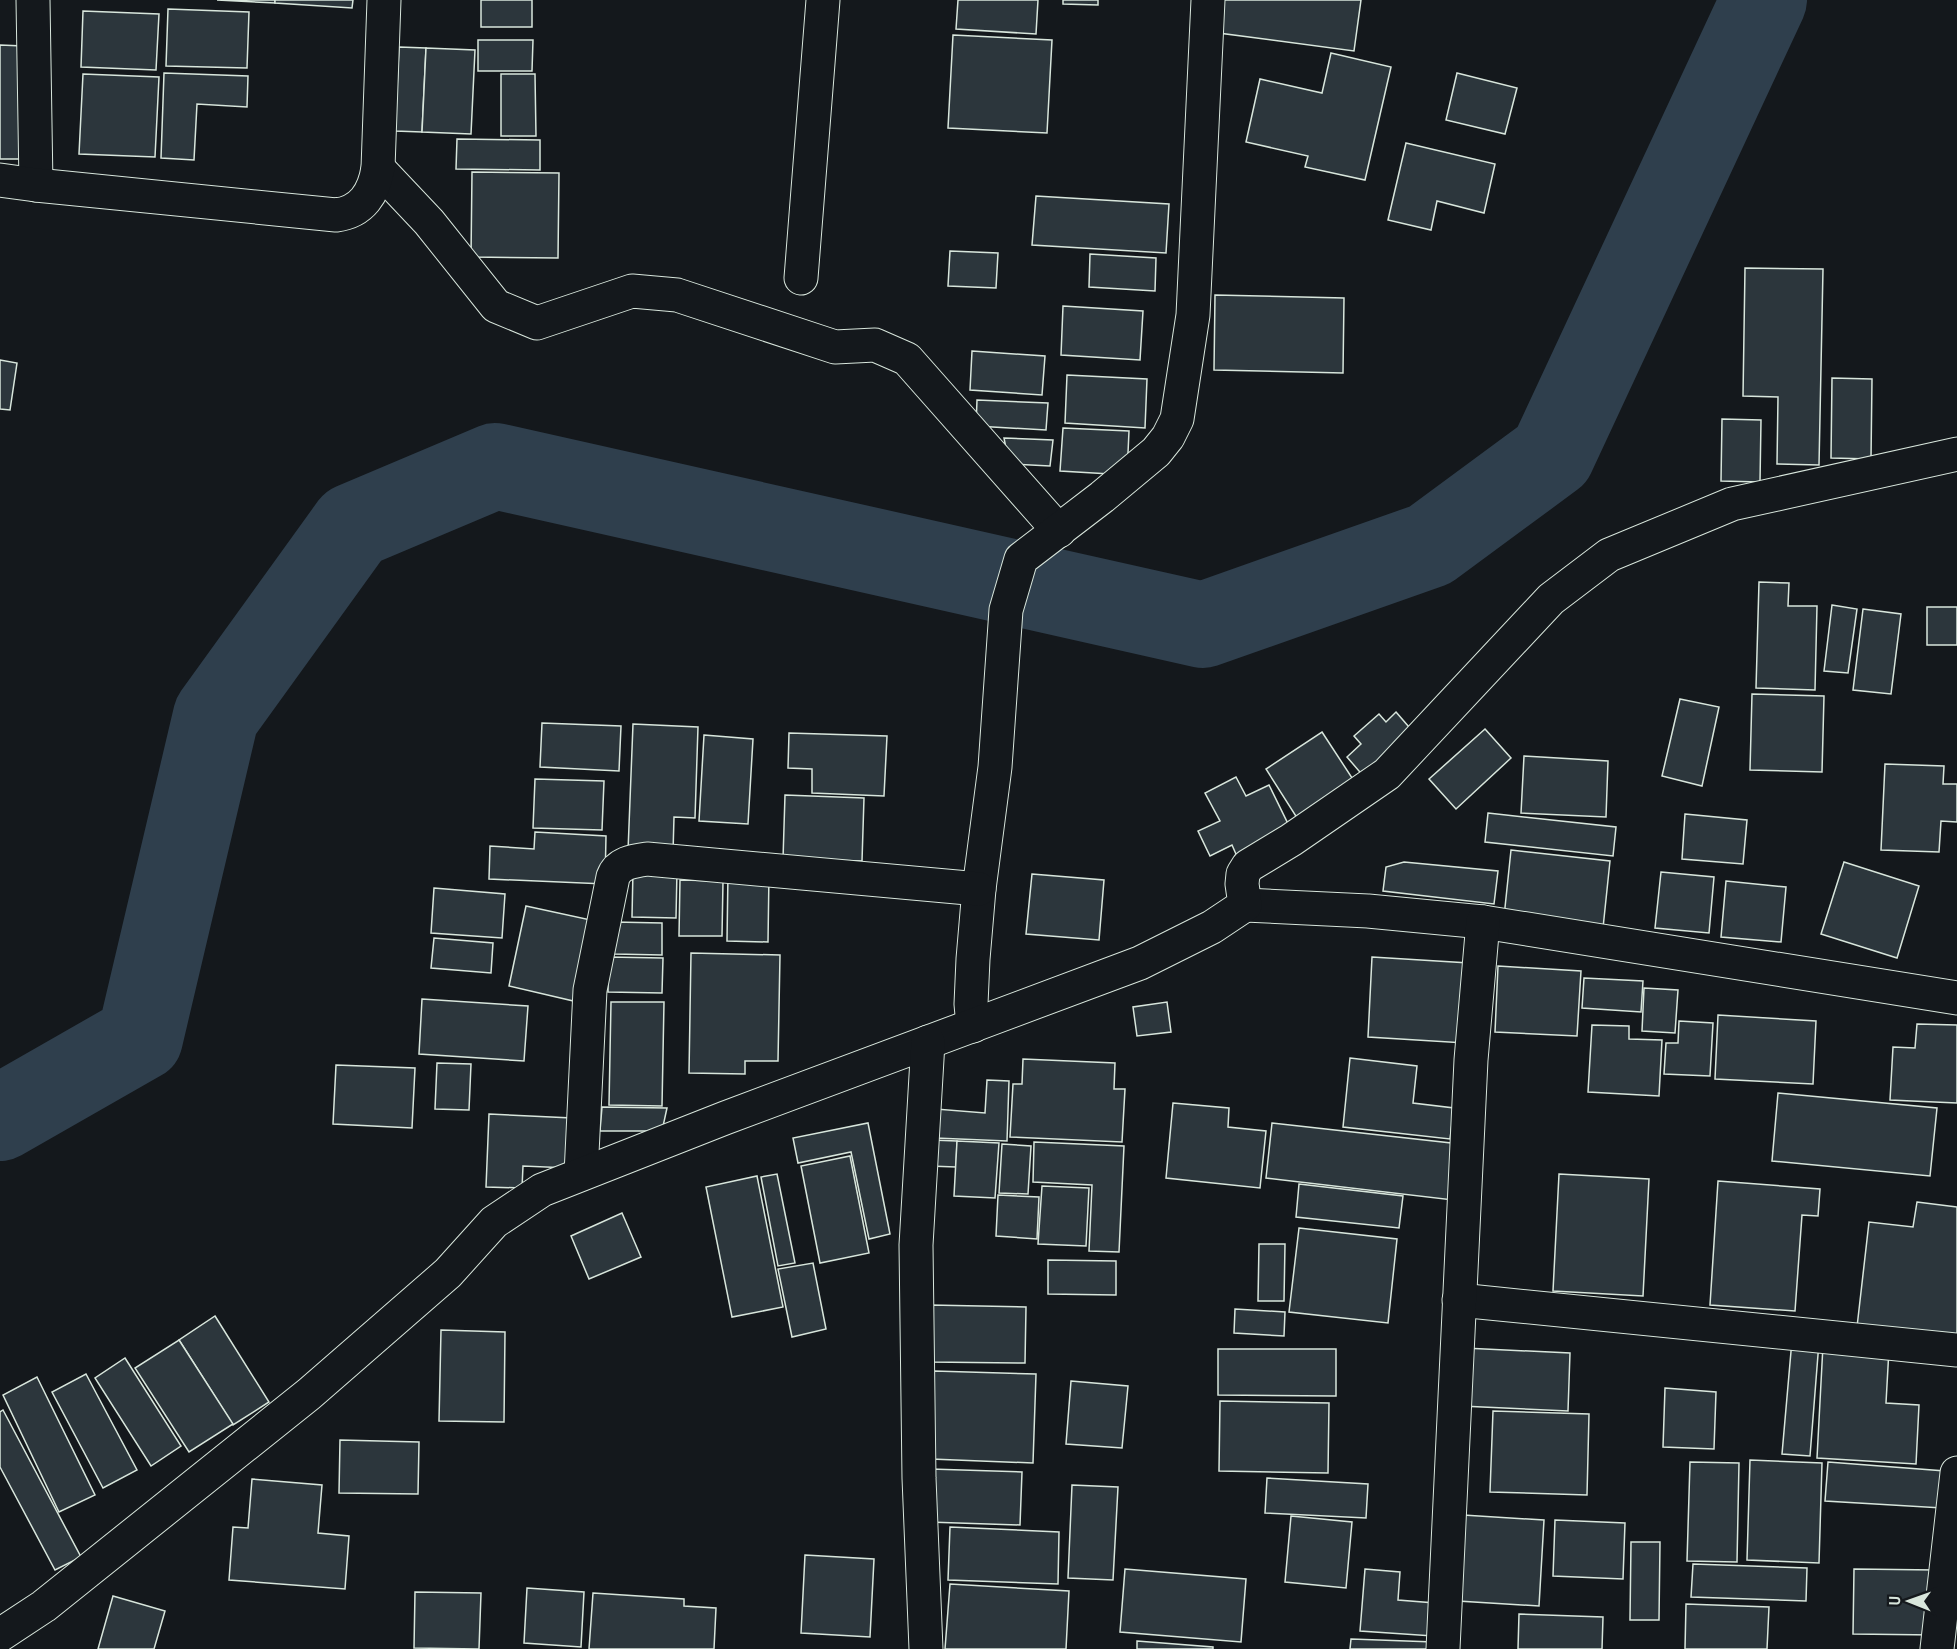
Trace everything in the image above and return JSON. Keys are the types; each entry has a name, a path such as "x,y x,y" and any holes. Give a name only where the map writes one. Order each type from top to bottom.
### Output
{"street":[{"path":"33,0 36,185"},
{"path":"0,180 336,215 347,214 362,206 375,185 378,168 384,0"},
{"path":"801,278 823,0"},
{"path":"972,1004 979,888 995,767 1006,610 1022,559 1156,452 1168,437 1177,419 1193,315 1208,0"},
{"path":"378,168 429,222 496,306 537,323 632,291 677,295 835,347 875,345 907,359 1059,531"},
{"path":"0,1635 44,1606 309,1394 448,1273 494,1222 542,1190 928,1042 972,1004 1140,963 1212,927 1244,896 1243,874 1248,866 1291,840 1387,774 1551,599 1609,555 1732,504 1957,454"},
{"path":"581,1174 590,990 615,870 623,864 647,858 979,888"},
{"path":"1244,896 1483,922 1957,998"},
{"path":"1443,1649 1471,1060 1483,922"},
{"path":"926,1649 919,1478 916,1245 928,1042"},
{"path":"1459,1300 1957,1350"},
{"path":"1938,1649 1957,1473"}],"building":[{"path":"217,0 275,0 275,3"},
{"path":"275,0 353,0 352,8 275,3"},
{"path":"481,0 532,0 532,27 481,27"},
{"path":"958,0 1038,0 1036,34 956,29"},
{"path":"1063,0 1098,0 1098,5 1063,4"},
{"path":"1216,0 1361,0 1354,51 1211,32"},
{"path":"168,9 249,12 247,68 166,66"},
{"path":"83,11 159,14 156,70 81,67"},
{"path":"953,35 1052,40 1047,133 948,128"},
{"path":"478,40 533,40 532,71 478,71"},
{"path":"0,45 23,46 20,159 0,159"},
{"path":"399,47 426,48 422,132 395,131"},
{"path":"426,48 475,50 471,134 422,132"},
{"path":"1331,53 1391,67 1365,180 1305,167 1308,156 1246,142 1260,79 1322,93"},
{"path":"164,73 248,76 247,107 197,104 194,160 161,158"},
{"path":"1457,73 1517,88 1505,134 1446,120"},
{"path":"83,74 159,77 155,157 79,154"},
{"path":"501,74 535,74 536,136 501,136"},
{"path":"457,139 540,140 540,170 456,169"},
{"path":"1406,143 1495,164 1484,213 1437,201 1431,230 1388,220"},
{"path":"472,172 559,173 558,258 471,257"},
{"path":"1036,196 1169,204 1166,253 1032,245"},
{"path":"950,251 998,253 996,288 948,286"},
{"path":"1090,254 1156,258 1155,291 1089,287"},
{"path":"1745,268 1823,269 1819,465 1777,464 1778,397 1743,396"},
{"path":"1215,295 1344,298 1343,373 1214,370"},
{"path":"1063,306 1143,311 1140,360 1061,355"},
{"path":"972,351 1045,356 1042,395 970,390"},
{"path":"0,360 17,363 10,410 0,409"},
{"path":"1067,375 1147,379 1145,428 1065,423"},
{"path":"1832,378 1872,379 1871,459 1831,458"},
{"path":"977,400 1048,403 1046,430 976,426"},
{"path":"1722,419 1761,420 1760,482 1721,481"},
{"path":"1063,428 1129,431 1127,475 1060,471"},
{"path":"1004,438 1053,440 1050,466 1009,464"},
{"path":"1759,582 1789,583 1788,606 1817,606 1815,690 1756,688"},
{"path":"1832,605 1857,609 1848,673 1824,671"},
{"path":"1927,607 1957,607 1957,645 1927,645"},
{"path":"1863,609 1901,614 1891,694 1853,690"},
{"path":"1752,694 1824,696 1822,772 1750,770"},
{"path":"1680,699 1719,707 1702,786 1662,776"},
{"path":"1396,712 1415,734 1365,778 1347,757 1361,744 1354,736 1379,714 1386,722"},
{"path":"542,723 621,726 619,771 540,767"},
{"path":"633,724 698,727 695,818 674,817 673,853 628,851"},
{"path":"1485,729 1511,758 1456,809 1429,779"},
{"path":"1322,732 1356,784 1299,821 1266,769"},
{"path":"789,733 887,736 884,796 812,793 812,769 788,768"},
{"path":"704,735 753,739 748,824 699,821"},
{"path":"1524,756 1608,761 1606,817 1521,813"},
{"path":"1885,764 1944,766 1943,784 1957,784 1957,822 1941,821 1939,852 1881,850"},
{"path":"1236,777 1246,796 1269,785 1293,834 1239,861 1232,845 1210,856 1198,831 1220,821 1205,793"},
{"path":"535,779 604,781 602,830 533,828"},
{"path":"785,795 864,798 862,861 783,859"},
{"path":"1488,813 1616,827 1613,856 1485,842"},
{"path":"1685,814 1747,820 1743,864 1682,859"},
{"path":"535,832 606,836 605,884 489,879 490,846 534,849"},
{"path":"1511,850 1610,861 1603,928 1504,917"},
{"path":"1404,862 1498,871 1494,904 1383,891 1386,867"},
{"path":"1844,862 1919,886 1897,958 1821,934"},
{"path":"633,870 677,871 676,918 632,917"},
{"path":"1661,872 1714,877 1709,933 1655,928"},
{"path":"728,873 769,874 768,942 727,941"},
{"path":"1032,874 1104,880 1099,940 1026,934"},
{"path":"680,880 723,881 722,936 679,936"},
{"path":"1726,881 1786,887 1781,942 1721,937"},
{"path":"434,888 505,894 502,938 431,933"},
{"path":"526,906 600,922 582,1003 509,986"},
{"path":"614,922 662,923 662,955 614,954"},
{"path":"434,938 493,943 491,973 431,968"},
{"path":"691,953 780,955 778,1061 745,1061 745,1074 689,1073"},
{"path":"608,957 663,958 662,993 608,992"},
{"path":"1372,957 1469,963 1465,1043 1368,1037"},
{"path":"1498,966 1581,971 1577,1036 1495,1032"},
{"path":"1584,978 1643,981 1641,1012 1582,1008"},
{"path":"1644,988 1678,990 1675,1033 1642,1031"},
{"path":"422,999 528,1006 524,1061 419,1054"},
{"path":"611,1002 664,1002 662,1106 609,1105"},
{"path":"1167,1002 1171,1032 1137,1036 1133,1007"},
{"path":"1718,1015 1816,1021 1813,1084 1715,1079"},
{"path":"1679,1021 1713,1023 1710,1076 1664,1074 1666,1043 1678,1043"},
{"path":"1917,1024 1957,1025 1957,1103 1890,1100 1893,1047 1915,1048"},
{"path":"1592,1025 1629,1026 1629,1039 1662,1040 1659,1096 1588,1092"},
{"path":"1350,1058 1417,1066 1413,1103 1454,1108 1450,1139 1343,1127"},
{"path":"1023,1059 1115,1063 1114,1089 1125,1089 1122,1142 1010,1137 1013,1084 1022,1084"},
{"path":"437,1063 471,1064 469,1110 435,1109"},
{"path":"336,1065 415,1068 412,1128 333,1124"},
{"path":"987,1080 1009,1081 1007,1141 935,1138 936,1109 985,1113"},
{"path":"1778,1093 1937,1108 1930,1176 1772,1161"},
{"path":"1173,1103 1229,1108 1228,1127 1266,1131 1260,1188 1166,1178"},
{"path":"602,1107 667,1108 662,1131 600,1131"},
{"path":"489,1114 572,1118 569,1168 523,1166 522,1188 486,1187"},
{"path":"868,1123 890,1234 869,1239 851,1152 798,1163 793,1138"},
{"path":"1272,1123 1460,1144 1453,1200 1266,1178"},
{"path":"931,1140 957,1141 956,1167 929,1166"},
{"path":"957,1141 999,1143 995,1198 954,1196"},
{"path":"1034,1142 1124,1146 1119,1252 1089,1251 1092,1185 1033,1182"},
{"path":"1002,1144 1031,1146 1028,1194 999,1193"},
{"path":"850,1156 869,1253 820,1263 801,1166"},
{"path":"777,1174 795,1263 778,1266 761,1177"},
{"path":"1559,1174 1649,1179 1643,1296 1553,1291"},
{"path":"757,1176 783,1307 732,1317 706,1187"},
{"path":"1718,1181 1820,1189 1818,1216 1802,1215 1795,1311 1710,1305"},
{"path":"1299,1184 1403,1196 1399,1228 1296,1217"},
{"path":"1042,1186 1089,1188 1086,1246 1038,1244"},
{"path":"998,1195 1039,1197 1037,1239 996,1236"},
{"path":"1917,1202 1957,1207 1957,1339 1857,1327 1869,1222 1913,1227"},
{"path":"622,1213 641,1257 589,1279 571,1236"},
{"path":"1299,1228 1397,1239 1388,1323 1289,1312"},
{"path":"1259,1244 1285,1244 1284,1301 1258,1301"},
{"path":"1048,1260 1116,1261 1116,1295 1048,1294"},
{"path":"813,1263 826,1329 792,1337 778,1269"},
{"path":"930,1305 1026,1307 1025,1363 929,1362"},
{"path":"1235,1309 1285,1312 1284,1336 1234,1333"},
{"path":"215,1316 269,1402 233,1425 179,1340"},
{"path":"441,1330 505,1332 504,1422 439,1421"},
{"path":"179,1340 233,1424 189,1452 135,1368"},
{"path":"1792,1340 1819,1342 1810,1456 1782,1454"},
{"path":"1823,1345 1889,1349 1886,1403 1919,1405 1916,1464 1817,1458"},
{"path":"1464,1348 1570,1353 1568,1411 1461,1406"},
{"path":"1218,1349 1336,1349 1336,1396 1218,1395"},
{"path":"125,1358 181,1446 151,1466 95,1378"},
{"path":"934,1371 1036,1374 1033,1463 931,1459"},
{"path":"86,1374 137,1470 103,1488 52,1392"},
{"path":"37,1377 95,1495 59,1512 3,1395"},
{"path":"1071,1381 1128,1386 1122,1448 1066,1444"},
{"path":"1665,1388 1716,1392 1714,1449 1663,1447"},
{"path":"1220,1401 1329,1403 1328,1473 1219,1471"},
{"path":"3,1410 81,1557 55,1570 0,1467 0,1412"},
{"path":"1493,1411 1589,1414 1587,1495 1490,1492"},
{"path":"340,1440 419,1442 418,1494 339,1493"},
{"path":"1750,1460 1822,1463 1819,1563 1747,1560"},
{"path":"1690,1462 1739,1463 1737,1562 1687,1561"},
{"path":"1828,1462 1945,1471 1942,1508 1825,1501"},
{"path":"930,1469 1022,1472 1020,1525 928,1522"},
{"path":"1267,1478 1368,1484 1366,1518 1265,1513"},
{"path":"252,1479 322,1485 318,1533 349,1536 345,1589 229,1580 233,1527 248,1528"},
{"path":"1072,1485 1118,1487 1113,1580 1068,1578"},
{"path":"1463,1515 1544,1520 1539,1606 1458,1601"},
{"path":"1291,1516 1352,1522 1346,1588 1285,1582"},
{"path":"1555,1520 1625,1523 1623,1579 1553,1576"},
{"path":"950,1527 1059,1532 1058,1584 948,1580"},
{"path":"1631,1542 1660,1542 1659,1620 1630,1620"},
{"path":"805,1555 874,1559 870,1637 801,1633"},
{"path":"1693,1564 1807,1568 1806,1601 1691,1597"},
{"path":"1125,1569 1246,1579 1241,1642 1120,1632"},
{"path":"1365,1569 1400,1572 1398,1600 1435,1603 1433,1636 1360,1631"},
{"path":"1854,1569 1936,1570 1935,1635 1853,1634"},
{"path":"950,1584 1069,1591 1066,1649 945,1649"},
{"path":"527,1588 584,1592 581,1647 524,1643"},
{"path":"415,1592 481,1593 479,1649 414,1648"},
{"path":"593,1593 684,1599 684,1606 716,1608 714,1649 589,1649"},
{"path":"113,1596 165,1611 154,1649 98,1649"},
{"path":"1686,1604 1769,1607 1767,1649 1685,1649"},
{"path":"1519,1614 1603,1617 1602,1649 1518,1649"},
{"path":"1351,1639 1434,1642 1433,1649 1350,1649"},
{"path":"1137,1641 1213,1647 1213,1649 1137,1649"}],"waterway":[{"path":"0,1118 140,1038 216,716 353,526 495,466 1203,625 1430,545 1552,455 1764,0"}]}
